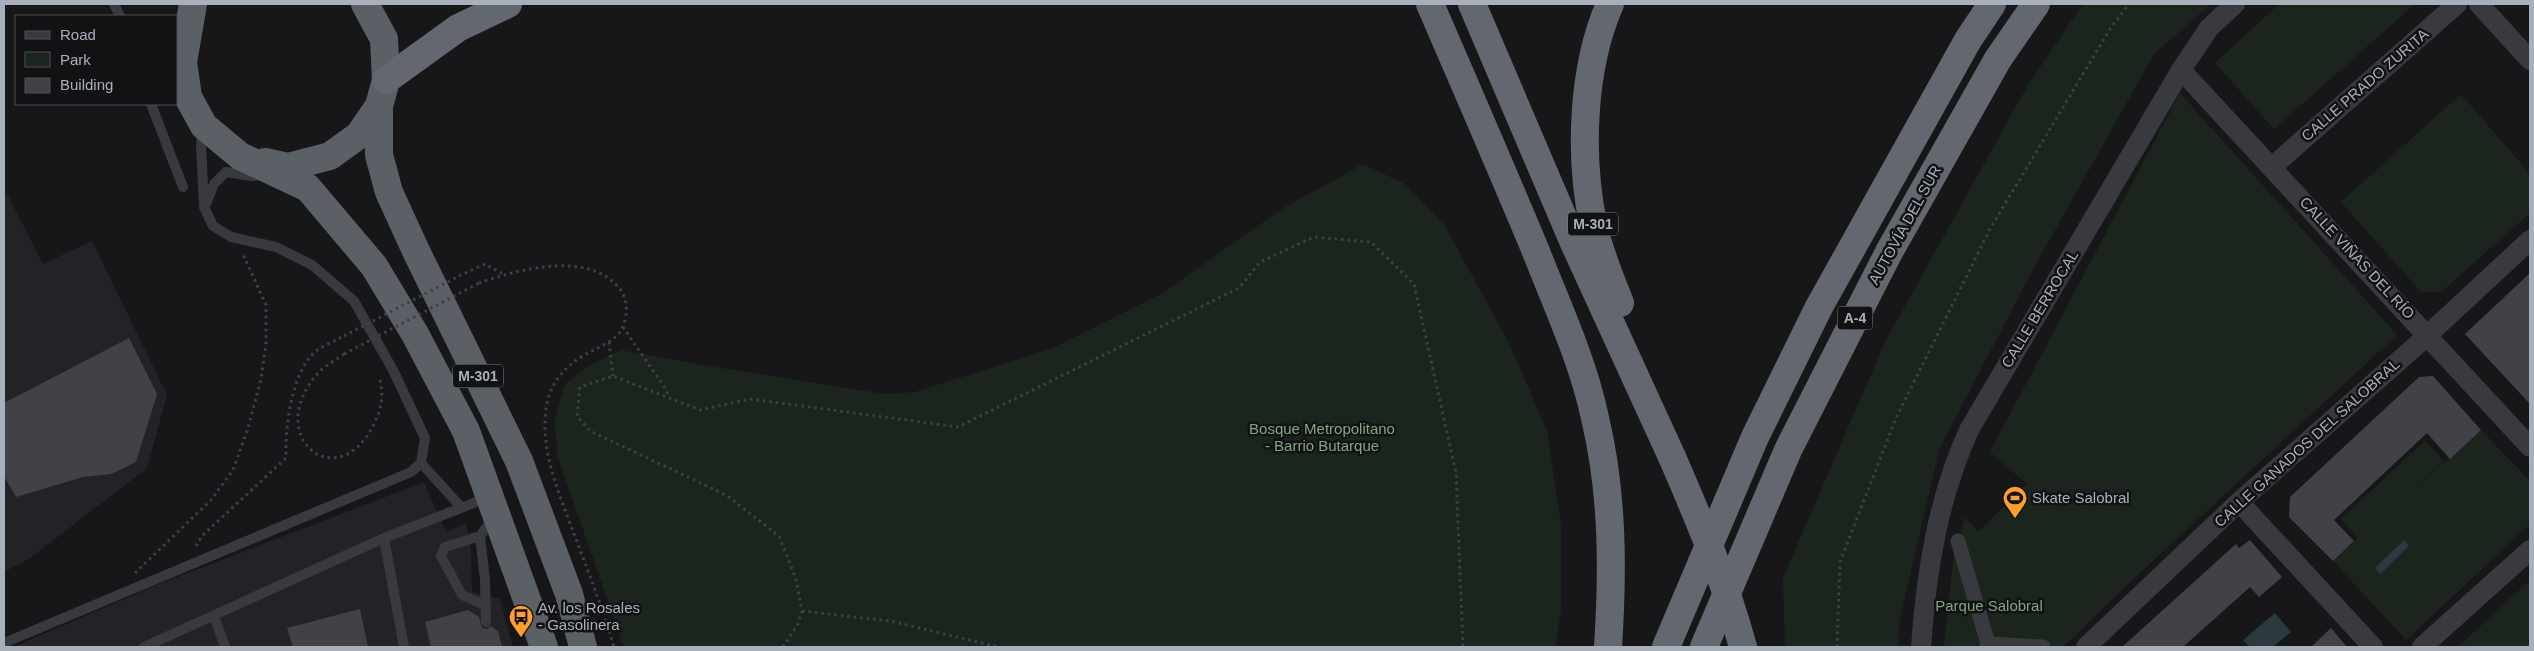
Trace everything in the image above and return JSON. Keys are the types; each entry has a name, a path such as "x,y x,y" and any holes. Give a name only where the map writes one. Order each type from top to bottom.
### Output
{"highway":[{"name":"M-301","path":"192,4 184,55 188,97 204,126 240,156 308,188 374,266 415,334 466,431 544,647"},
{"name":"M-301","path":"184,55 200,11 206,4"},
{"name":"M-301","path":"365,4 384,39 379,155 389,192 519,461 569,594 583,647"},
{"name":"M-301","path":"240,156 288,167 330,156 360,135 382,93 458,28 508,4"},
{"path":"1430,4 1501,166 1573,344 1595,417 1609,514 1611,562 1608,647"},
{"path":"1472,4 1574,243 1709,544 1734,613 1743,647"},
{"name":"M-301","path":"1610,4 1602,21 1591,70 1585,130 1585,173 1593,224 1619,302 1653,384 1667,447"},
{"name":"A-4","path":"1666,647 1755,437 1819,307 1968,40 1992,4"},
{"name":"AUTOVÍA DEL SUR","path":"1704,647 1788,450 1885,260 1998,59 2036,4"}],"street":[{"name":"CALLE BERROCAL","path":"1921,647 1924,607 1933,543 1952,467 1959,452 1974,422 2181,70 2209,28 2235,4"},
{"name":"CALLE PRADO ZURITA","path":"2272,167 2457,4"},
{"path":"2479,4 2530,60"},
{"name":"CALLE VIÑAS DEL RÍO","path":"2181,70 2530,447"},
{"name":"CALLE GANADOS DEL SALOBRAL","path":"2086,647 2239,502 2428,335 2530,240"},
{"path":"2239,502 2373,647"},
{"path":"1958,541 1987,646 2043,647"},
{"path":"2422,647 2530,550"}],"lane":[{"path":"151,105 183,187"},
{"path":"4,643 411,472 421,463 424,438 393,370 354,301 312,264 276,247 231,236 213,226 204,207 201,145 204,126"},
{"path":"204,207 214,184 226,172 238,172 255,178 272,171"},
{"path":"421,463 461,507"},
{"path":"144,647 384,538 461,507 493,505 480,536 485,580 486,622"},
{"path":"480,536 445,547 442,556 462,595 485,605"},
{"path":"384,538 404,647"},
{"path":"214,616 225,647"}],"path":[{"path":"1837,647 1840,562 1896,418 1990,229 2110,29 2129,4"},
{"path":"783,647 798,624 802,611 796,579 779,536 726,495 590,430 576,416 580,387 613,376 700,410 750,399 958,426 1240,288 1260,262 1314,237 1371,242 1414,284 1456,473 1463,647"},
{"path":"235,251 252,256"},
{"path":"124,593 137,568 211,500 233,470 248,428 261,379 266,344 266,305 242,253"},
{"path":"185,567 202,536 286,458 285,443 295,385 306,362 316,351 485,264 504,274"},
{"path":"378,372 382,388 382,399 378,416 361,444 355,450 340,457 321,456 310,451 302,442 298,430 298,417 303,399 320,372 344,354 479,283 504,274 529,268 552,266 590,269 611,278 623,293 627,304 620,334 609,342 579,357 564,368 555,380 548,398 545,425 546,455 614,647"},
{"path":"352,321 366,347"},
{"path":"623,327 665,388 669,398"},
{"path":"609,342 613,376"},
{"path":"802,611 890,621 1000,647"}],"shaded area":[{"path":"4,188 43,264 92,241 167,395 147,468 29,559 4,572"},
{"path":"424,482 446,532 466,523 471,550 472,592 500,599 513,647 13,647 162,583"},
{"path":"2404,540 2409,546 2380,574 2375,568"},
{"path":"2275,613 2291,632 2273,647 2250,647 2243,640"}],"green space":[{"path":"2083,4 2211,4 2154,54 2031,273 1939,450 1899,624 1898,647 1785,647 1783,578 1885,342 2028,85"},
{"path":"2279,4 2415,4 2274,129 2215,63"},
{"name":"Parque Salobral","path":"2180,93 2397,335 2129,583 2063,647 1944,647 1953,561 1965,517 1978,532 2027,484 1990,452"},
{"path":"2461,94 2530,174 2530,213 2441,292 2421,292 2341,202"},
{"name":"Bosque Metropolitano - Barrio Butarque","path":"1363,164 1405,184 1444,224 1510,345 1547,431 1561,525 1561,611 1555,647 624,647 558,458 554,422 565,384 587,367 621,350 885,394 915,392 1053,348 1161,294 1282,209"},
{"path":"2481,430 2530,481 2530,524 2406,640 2333,561 2358,538 2341,519 2425,441 2444,461 2410,492"},
{"path":"2530,580 2530,647 2458,647"}],"building":[{"path":"2530,273 2530,404 2465,334"},
{"path":"129,338 157,394 136,462 111,474 83,477 16,497 4,476 4,403"},
{"path":"2433,376 2481,430 2450,459 2427,433 2334,520 2354,541 2333,561 2289,517 2290,497 2419,377"},
{"path":"2250,540 2282,577 2259,597 2250,587 2183,647 2122,647 2236,544 2239,548"},
{"path":"360,609 368,647 293,647 287,628"},
{"path":"468,610 479,617 482,628 487,629 491,626 498,631 502,647 431,647 425,622"},
{"path":"2331,628 2347,647 2311,647"}],"place":[{"name":"Skate Salobral","path":"2015,519"},
{"name":"Av. los Rosales - Gasolinera","path":"521,638"}]}
